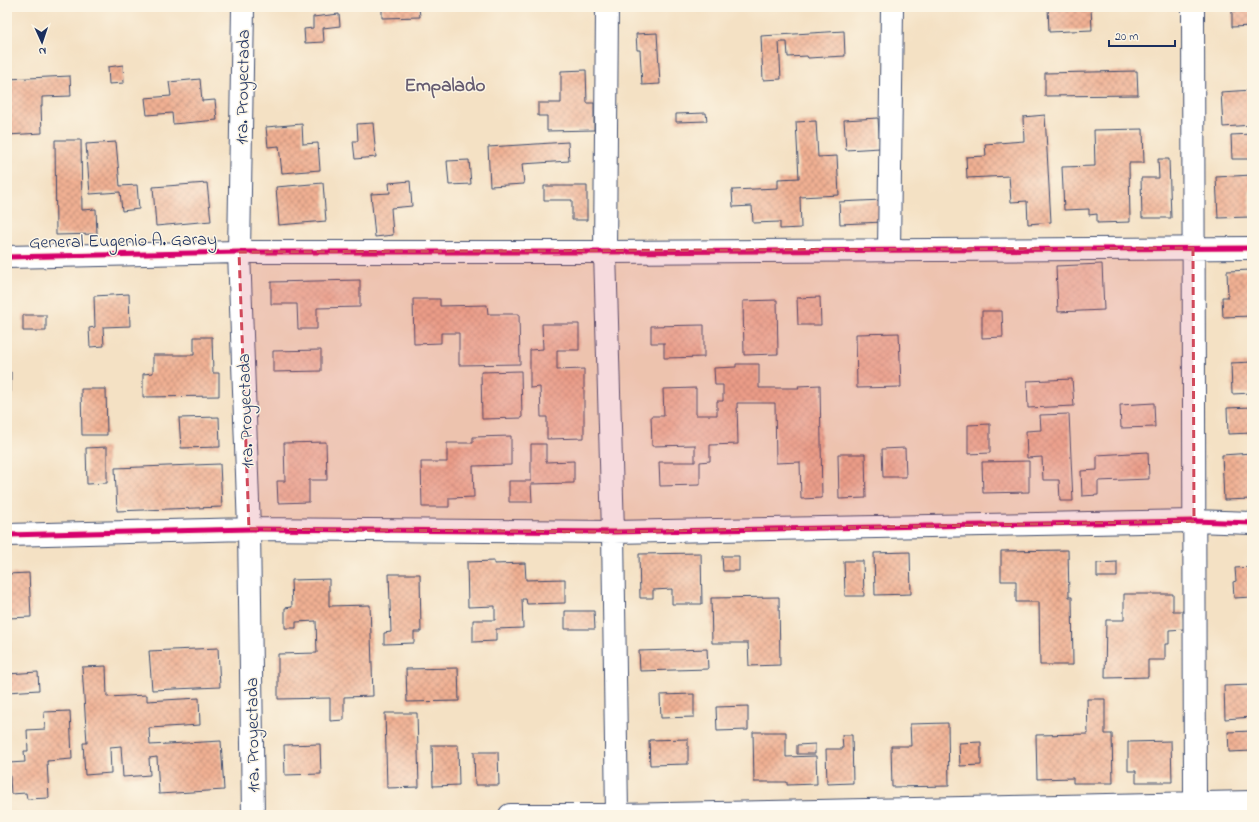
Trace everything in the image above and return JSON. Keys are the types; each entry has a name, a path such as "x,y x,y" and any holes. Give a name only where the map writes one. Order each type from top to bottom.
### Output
{"street":[{"name":"1ra. Proyectada","path":"243,7 239,252 249,529 253,815"},
{"path":"607,7 605,252 617,815"},
{"path":"889,250 892,7"},
{"path":"1193,7 1195,802"},
{"name":"General Eugenio A. Garay","path":"7,257 239,252 605,252 1252,248"},
{"path":"7,535 249,529 612,532 1194,521 1252,523"},
{"path":"510,815 880,812 1195,802 1239,806"}],"highlighted area":[{"path":"1193,248 1194,521 613,532 249,529 239,252"}],"building":[{"path":"382,7 419,7 420,17 382,18"},
{"path":"1048,7 1091,7 1092,30 1049,32"},
{"path":"1252,10 1252,26 1232,27 1232,11"},
{"path":"339,14 340,26 323,28 324,42 305,43 304,29 313,28 313,17"},
{"path":"844,31 845,56 808,58 807,56 788,57 787,42 779,42 781,79 763,80 761,36"},
{"path":"657,33 660,84 642,85 640,50 637,50 636,34"},
{"path":"123,65 124,83 109,84 108,67"},
{"path":"586,70 587,103 594,103 594,130 547,131 547,116 538,116 538,103 561,103 561,71"},
{"path":"1137,71 1138,95 1045,96 1045,73"},
{"path":"70,76 71,96 42,97 42,133 7,135 7,79"},
{"path":"200,79 202,101 215,100 217,120 173,124 172,113 147,115 145,98 171,96 169,82"},
{"path":"1252,90 1252,125 1223,127 1221,92"},
{"path":"706,113 707,121 676,122 676,114"},
{"path":"1045,115 1051,222 1028,224 1027,201 1011,202 1009,176 967,178 966,157 986,156 985,144 1024,141 1023,117"},
{"path":"878,118 880,148 846,150 844,120"},
{"path":"816,121 818,157 837,156 839,195 800,197 801,228 780,229 780,222 753,223 752,206 733,207 732,190 778,188 778,179 799,178 796,122"},
{"path":"373,123 376,157 355,159 353,141 358,141 357,124"},
{"path":"302,124 303,144 318,143 320,170 282,173 279,146 268,147 266,127"},
{"path":"1143,129 1144,163 1129,163 1130,222 1097,223 1097,214 1089,215 1089,209 1064,210 1062,167 1095,166 1094,130"},
{"path":"1252,134 1252,159 1232,159 1231,135"},
{"path":"55,140 81,140 82,210 96,209 97,234 56,235"},
{"path":"116,142 120,186 137,185 139,209 122,211 120,192 90,194 86,144"},
{"path":"568,142 569,161 522,164 524,184 490,186 488,147"},
{"path":"1158,159 1169,159 1171,218 1142,218 1141,178 1159,178"},
{"path":"469,160 471,184 449,185 447,161"},
{"path":"1252,175 1252,190 1249,190 1250,217 1218,218 1216,177"},
{"path":"410,181 412,206 391,208 393,235 375,237 371,194 390,193 389,183"},
{"path":"207,183 211,221 156,226 153,187"},
{"path":"323,183 326,221 279,225 276,187"},
{"path":"544,186 587,186 587,220 572,220 572,200 544,200"},
{"path":"882,200 883,222 840,224 839,202"},
{"path":"1102,264 1104,310 1058,312 1056,266"},
{"path":"1252,270 1252,316 1223,317 1222,297 1228,297 1227,271"},
{"path":"360,280 360,307 317,308 317,329 298,329 297,304 271,304 271,282"},
{"path":"129,294 130,326 103,327 104,346 90,347 89,328 95,327 94,296"},
{"path":"820,297 821,325 798,325 797,298"},
{"path":"413,299 440,299 440,306 487,305 488,314 519,314 520,364 459,365 459,333 441,333 441,343 414,344"},
{"path":"777,300 778,354 744,355 743,301"},
{"path":"982,311 1002,311 1003,337 982,338"},
{"path":"23,315 46,315 46,331 23,331"},
{"path":"542,324 579,324 579,350 557,350 557,370 584,369 584,438 547,439 547,417 541,417 540,387 530,388 530,350 543,349"},
{"path":"704,325 704,357 664,358 664,343 651,343 651,326"},
{"path":"899,333 901,387 857,388 856,334"},
{"path":"194,337 212,337 213,373 219,373 219,396 143,397 143,374 153,373 153,355 194,355"},
{"path":"321,350 321,371 273,372 273,351"},
{"path":"1252,362 1252,393 1232,394 1231,363"},
{"path":"736,364 759,364 759,388 799,388 798,386 820,385 822,498 801,499 800,462 776,463 775,403 737,403 738,444 710,445 710,461 700,462 700,485 660,486 659,462 695,462 695,445 652,446 651,416 664,416 663,389 696,388 696,415 717,415 717,401 723,401 723,385 715,385 714,368 736,367"},
{"path":"521,371 522,418 482,419 481,372"},
{"path":"7,372 11,372 11,392 7,393"},
{"path":"1072,379 1074,406 1028,408 1027,381"},
{"path":"81,389 106,389 107,435 82,435"},
{"path":"1154,403 1155,427 1121,428 1120,405"},
{"path":"1252,407 1252,433 1228,434 1227,408"},
{"path":"1069,414 1073,501 1060,501 1059,480 1043,480 1042,457 1027,458 1026,431 1041,430 1040,415"},
{"path":"219,417 220,447 181,448 179,418"},
{"path":"990,424 990,453 968,454 968,425"},
{"path":"511,436 511,465 473,466 474,497 449,498 449,507 422,507 421,462 447,462 447,443 473,443 473,437"},
{"path":"326,442 327,480 309,480 309,502 278,503 277,481 285,481 284,443"},
{"path":"531,444 546,444 546,462 574,461 574,483 531,484 532,502 509,502 509,481 531,481"},
{"path":"107,447 107,483 87,484 86,448"},
{"path":"905,448 906,477 883,477 882,449"},
{"path":"1148,452 1149,479 1098,481 1098,495 1082,496 1081,471 1097,470 1097,455"},
{"path":"1252,453 1252,499 1224,500 1222,455"},
{"path":"838,454 865,454 866,498 839,499"},
{"path":"1029,461 1029,492 983,493 982,462"},
{"path":"220,464 222,507 117,511 115,468"},
{"path":"1068,550 1069,597 1072,597 1073,665 1040,665 1039,602 1016,602 1016,581 1001,581 1001,551"},
{"path":"910,552 911,594 875,595 874,553"},
{"path":"701,553 702,604 672,604 672,589 653,590 653,598 640,598 639,554"},
{"path":"722,556 739,556 739,571 723,571"},
{"path":"494,561 494,564 525,563 526,580 565,579 565,603 527,604 526,599 522,599 523,628 496,629 496,641 473,642 473,620 495,620 495,606 468,607 467,562"},
{"path":"844,561 863,561 864,596 845,596"},
{"path":"1117,562 1117,577 1097,577 1097,563"},
{"path":"1252,567 1252,597 1234,598 1233,582 1236,581 1235,568"},
{"path":"29,573 31,617 8,618 7,574"},
{"path":"389,574 420,574 421,632 414,632 414,643 384,644 384,633 391,632"},
{"path":"329,579 329,606 370,605 373,696 344,697 344,720 330,721 330,698 278,699 278,654 317,653 316,621 296,622 296,628 285,628 285,608 292,607 291,580"},
{"path":"1124,594 1173,594 1173,611 1183,611 1184,629 1169,630 1169,644 1165,644 1165,660 1148,660 1148,677 1105,678 1106,620 1124,620"},
{"path":"779,597 780,665 749,666 748,643 712,643 711,598"},
{"path":"565,611 594,611 595,629 565,629"},
{"path":"10,630 11,652 7,652 7,631"},
{"path":"218,648 220,687 152,690 149,651"},
{"path":"707,649 708,669 640,671 639,651"},
{"path":"106,666 107,697 147,695 147,701 199,698 200,725 149,728 150,745 221,741 224,790 159,794 157,757 149,758 150,775 123,777 121,746 110,747 111,773 85,775 83,743 87,743 82,667"},
{"path":"458,668 459,701 407,702 406,669"},
{"path":"38,672 39,690 7,692 7,674"},
{"path":"1252,685 1252,717 1225,719 1224,686"},
{"path":"694,694 694,717 661,718 660,695"},
{"path":"1087,699 1105,699 1105,734 1112,734 1113,783 1073,783 1073,778 1037,779 1036,735 1088,734"},
{"path":"748,706 748,730 717,731 716,707"},
{"path":"70,711 72,759 47,761 49,798 27,799 26,793 11,794 9,763 25,762 24,751 28,751 27,730 45,729 44,712"},
{"path":"385,713 417,713 419,787 387,788"},
{"path":"948,723 949,786 892,787 891,746 911,746 910,724"},
{"path":"1252,731 1252,751 1229,752 1228,732"},
{"path":"753,732 786,732 786,757 816,756 817,784 787,785 787,782 754,782"},
{"path":"842,735 852,735 853,783 827,784 826,749 843,749"},
{"path":"688,739 688,764 650,765 649,740"},
{"path":"1171,741 1172,782 1136,782 1136,771 1128,771 1128,742"},
{"path":"981,742 981,765 960,766 959,743"},
{"path":"320,744 321,774 285,775 284,745"},
{"path":"815,744 815,754 797,754 797,745"},
{"path":"432,745 458,745 459,785 433,786"},
{"path":"474,752 498,752 499,785 475,785"}],"cycle path":[{"path":"7,257 239,252 605,252 1252,248"},
{"path":"7,535 249,529 613,532 1194,521 1252,523"}],"district":[{"name":"Empalado","path":"445,84"}]}
